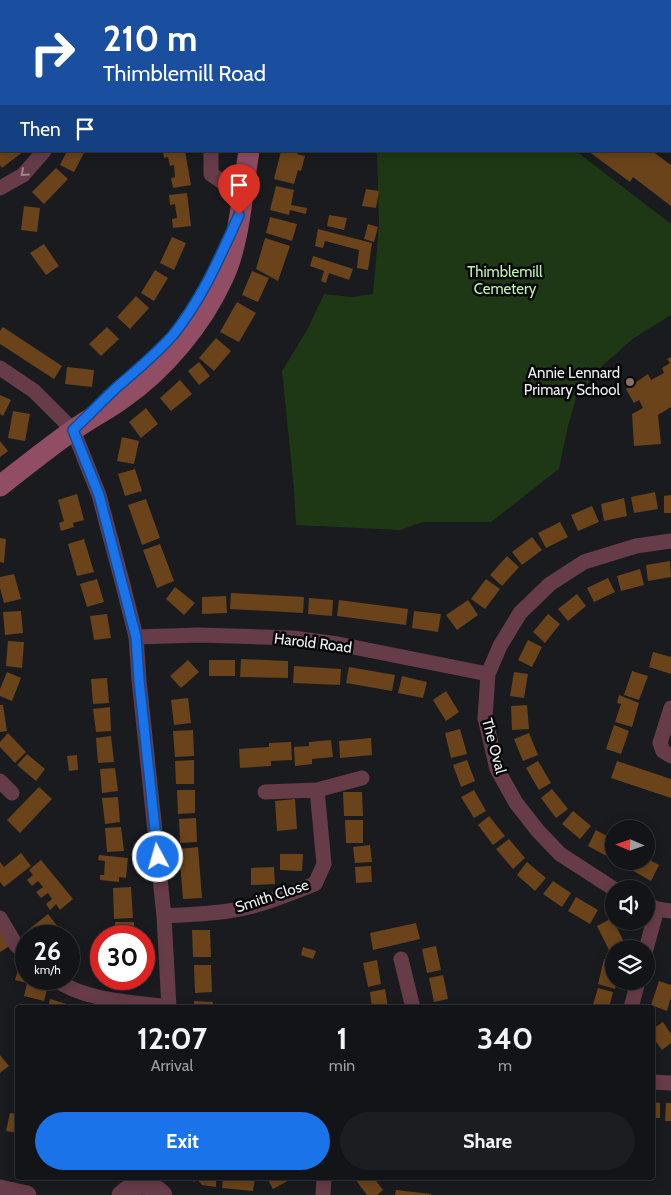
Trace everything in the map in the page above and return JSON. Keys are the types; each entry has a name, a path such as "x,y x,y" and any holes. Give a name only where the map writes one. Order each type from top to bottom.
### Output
{"main road":[{"path":"0,486 73,430 150,359 173,334 196,302 210,278 239,215 249,152"}],"street":[{"path":"0,188 23,175 43,152"},
{"path":"211,152 211,174 221,181 243,186"},
{"path":"0,368 34,391 73,430 99,495 136,637 164,916 169,1005"},
{"name":"The Oval","path":"605,883 560,854 538,831 516,803 497,769 485,718 488,674 500,646 520,613 550,584 584,562 636,546 671,541"},
{"name":"Harold Road","path":"136,637 199,635 293,638 338,644 488,674"},
{"path":"671,708 660,743 663,750 671,756"},
{"path":"266,792 318,790 362,778"},
{"path":"0,781 12,792"},
{"name":"Smith Close","path":"164,916 220,912 250,907 315,884 324,864 318,790"},
{"path":"649,940 658,908"},
{"path":"0,918 15,943"},
{"path":"401,959 412,1005"},
{"path":"78,990 100,998 154,1005"},
{"path":"631,1005 635,990"},
{"path":"655,1082 671,1083"},
{"path":"322,1195 324,1180"},
{"path":"128,1187 144,1185 156,1187"},
{"path":"0,1189 27,1195"}],"green space":[{"name":"Thimblemill Cemetery","path":"377,152 577,152 671,224 671,315 634,338 603,365 576,398 559,469 491,522 423,522 400,530 296,525 282,371 307,330 324,294 352,297 373,294 379,225"}],"building":[{"path":"0,152 23,152 2,168 0,165"},
{"path":"66,152 84,152 74,172 60,165"},
{"path":"163,152 185,152 191,185 173,188 171,178 175,177 174,165 170,166 168,157 164,158"},
{"path":"281,152 298,152 297,154 305,156 301,171 298,170 294,184 274,179"},
{"path":"589,152 653,152 671,165 671,206 633,177 630,182"},
{"path":"56,168 68,179 44,204 32,192"},
{"path":"276,186 294,190 291,205 307,208 306,214 290,210 289,215 270,210"},
{"path":"366,189 379,191 376,208 362,206"},
{"path":"187,193 191,226 173,228 172,219 177,218 175,204 170,205 169,195"},
{"path":"24,206 40,208 37,232 21,230"},
{"path":"329,215 347,218 344,230 327,226"},
{"path":"270,217 297,224 292,241 266,233"},
{"path":"368,224 378,227 374,242 364,239"},
{"path":"318,229 372,243 368,270 357,268 359,250 325,241 323,248 315,246"},
{"path":"172,237 186,243 174,270 160,263"},
{"path":"265,238 290,246 278,281 256,269"},
{"path":"44,244 59,266 46,275 30,253"},
{"path":"313,256 353,269 349,280 329,273 326,283 321,281 324,271 310,266"},
{"path":"155,270 168,278 154,301 141,293"},
{"path":"252,271 269,278 258,302 242,295"},
{"path":"136,296 149,308 130,329 117,317"},
{"path":"237,302 256,313 239,342 220,332"},
{"path":"3,327 62,366 54,379 0,344 0,331"},
{"path":"107,327 119,339 101,356 89,344"},
{"path":"216,338 231,351 214,371 199,358"},
{"path":"671,357 671,407 658,415 661,444 634,446 632,414 643,408 639,400 634,403 626,389 648,374 651,380 664,373 662,368 670,363 667,359"},
{"path":"199,362 210,376 199,385 188,371"},
{"path":"67,367 94,370 92,387 65,384"},
{"path":"180,380 192,394 171,411 160,398"},
{"path":"0,395 11,400 3,416 0,414"},
{"path":"146,408 158,424 141,438 129,422"},
{"path":"13,411 30,414 25,441 8,438"},
{"path":"122,437 139,441 134,464 117,461"},
{"path":"0,441 8,451 0,457"},
{"path":"135,469 142,491 125,496 118,474"},
{"path":"655,492 658,509 634,513 631,497"},
{"path":"77,494 84,520 73,523 74,527 61,531 59,523 64,521 58,500"},
{"path":"671,495 671,513 664,513 664,496"},
{"path":"624,498 627,516 604,521 601,504"},
{"path":"146,499 160,538 142,545 128,505"},
{"path":"592,506 599,522 578,531 571,515"},
{"path":"560,522 568,537 546,548 538,533"},
{"path":"532,537 542,550 522,565 512,552"},
{"path":"0,538 6,539 4,563 0,562"},
{"path":"84,539 94,572 77,576 68,544"},
{"path":"160,544 174,581 157,588 143,550"},
{"path":"507,556 519,567 502,586 490,575"},
{"path":"670,561 671,577 648,581 646,565"},
{"path":"640,569 644,585 621,591 617,576"},
{"path":"14,574 21,599 4,603 0,588 0,577"},
{"path":"608,578 615,592 594,602 587,588"},
{"path":"97,579 104,602 87,607 80,584"},
{"path":"486,579 500,589 485,609 471,599"},
{"path":"175,587 195,603 184,615 166,599"},
{"path":"231,593 304,597 303,613 230,609"},
{"path":"577,594 586,606 568,621 558,609"},
{"path":"226,596 227,613 202,614 202,597"},
{"path":"309,598 333,600 332,616 308,614"},
{"path":"339,600 408,609 406,625 337,616"},
{"path":"468,600 478,615 457,630 446,615"},
{"path":"21,611 23,633 5,635 3,612"},
{"path":"414,611 441,614 438,632 412,628"},
{"path":"107,614 111,638 94,640 90,616"},
{"path":"548,614 560,624 545,643 533,632"},
{"path":"528,640 542,647 532,667 518,660"},
{"path":"8,641 24,642 22,668 6,666"},
{"path":"653,652 671,657 671,674 649,667"},
{"path":"241,659 288,661 288,678 240,677"},
{"path":"188,660 199,672 181,688 170,676"},
{"path":"209,660 235,660 235,676 209,676"},
{"path":"294,666 341,669 340,685 293,683"},
{"path":"349,667 395,675 392,691 346,683"},
{"path":"632,671 648,676 639,700 624,695"},
{"path":"7,672 21,678 12,701 0,696 0,689"},
{"path":"514,672 528,674 524,698 510,696"},
{"path":"402,676 427,682 423,698 398,693"},
{"path":"107,678 109,703 93,704 91,679"},
{"path":"446,691 459,712 446,721 433,700"},
{"path":"619,695 639,703 632,727 615,722 621,704 617,703"},
{"path":"188,698 191,723 174,725 171,700"},
{"path":"0,705 3,705 7,731 0,732"},
{"path":"527,705 529,729 512,730 511,706"},
{"path":"110,707 111,731 96,732 93,709"},
{"path":"614,725 629,731 621,754 606,749"},
{"path":"460,729 467,754 451,758 445,733"},
{"path":"193,730 194,756 175,757 173,731"},
{"path":"8,733 26,752 15,763 0,747 0,742"},
{"path":"529,733 538,755 523,761 514,739"},
{"path":"111,736 114,762 98,763 96,738"},
{"path":"371,738 372,755 340,758 339,741"},
{"path":"331,740 333,757 312,759 312,764 295,766 294,747 309,746 309,742"},
{"path":"291,742 292,760 271,761 271,766 240,768 239,749 269,747 269,743"},
{"path":"27,754 45,769 36,781 17,765"},
{"path":"77,755 78,770 69,771 67,756"},
{"path":"194,760 194,784 176,784 175,761"},
{"path":"467,760 475,781 461,787 453,765"},
{"path":"538,761 551,783 539,790 526,768"},
{"path":"617,761 671,779 671,798 611,778"},
{"path":"115,768 118,791 102,793 100,769"},
{"path":"39,787 52,799 20,833 7,820"},
{"path":"552,789 568,809 556,818 541,798"},
{"path":"177,790 195,790 195,813 178,814"},
{"path":"474,790 486,811 474,818 461,797"},
{"path":"343,792 362,792 363,816 344,816"},
{"path":"118,797 120,822 105,824 102,798"},
{"path":"295,799 297,829 277,831 275,801"},
{"path":"573,811 591,826 580,839 562,824"},
{"path":"489,816 505,836 493,845 478,825"},
{"path":"196,818 197,842 180,843 179,819"},
{"path":"345,820 363,820 363,843 346,843"},
{"path":"121,827 124,851 107,852 105,828"},
{"path":"596,830 605,835 605,855 588,846"},
{"path":"509,839 525,858 513,869 496,849"},
{"path":"370,845 372,862 355,863 353,847"},
{"path":"198,847 202,898 183,899 179,849"},
{"path":"21,853 31,866 4,887 0,882 0,862 4,867"},
{"path":"280,854 303,854 302,871 280,870"},
{"path":"99,855 128,858 126,878 119,877 119,882 100,880 100,875 104,875 105,861 98,860"},
{"path":"41,860 73,899 60,910 56,904 50,910 46,904 52,899 48,893 41,898 36,892 43,887 38,881 32,886 27,880 33,875 29,870"},
{"path":"527,862 546,878 535,891 517,875"},
{"path":"655,863 659,865 652,880 632,870 655,870"},
{"path":"371,866 372,882 356,883 355,867"},
{"path":"274,867 275,884 251,885 251,868"},
{"path":"553,881 571,893 562,907 543,894"},
{"path":"131,887 133,918 114,919 113,888"},
{"path":"576,897 598,910 590,924 568,911"},
{"path":"48,914 56,925 34,925"},
{"path":"115,922 134,922 134,925 115,925"},
{"path":"605,922 605,930 618,930 623,940 605,940 605,942 597,926"},
{"path":"416,923 420,939 373,950 370,933"},
{"path":"0,924 13,944 0,952"},
{"path":"192,930 210,930 211,957 193,957"},
{"path":"436,946 441,970 427,973 422,949"},
{"path":"303,947 316,951 313,959 301,955"},
{"path":"604,959 605,959 605,986 598,984"},
{"path":"377,960 381,984 368,987 363,963"},
{"path":"194,965 211,965 212,992 195,993"},
{"path":"443,975 448,999 434,1002 429,978"},
{"path":"659,981 671,985 671,997 667,1011 651,1005"},
{"path":"598,988 613,992 610,1005 593,1005"},
{"path":"385,989 388,1005 372,1005 370,992"},
{"path":"25,990 47,990 44,1001 24,996"},
{"path":"50,999 70,1005 49,1005"},
{"path":"194,1001 213,1002 213,1005 194,1005"},
{"path":"663,1022 671,1034 671,1043 662,1050 655,1040 655,1027"},
{"path":"0,1055 9,1066 0,1073"},
{"path":"655,1102 660,1103 660,1118 655,1118"},
{"path":"666,1103 671,1103 671,1121 665,1121"},
{"path":"10,1113 15,1114 15,1132 6,1131"},
{"path":"198,1180 216,1180 216,1187 202,1185"},
{"path":"223,1180 255,1180 253,1191 222,1188"},
{"path":"268,1180 289,1180 273,1189"},
{"path":"356,1180 376,1180 383,1190 377,1195 367,1195"},
{"path":"396,1190 431,1194 431,1195 395,1195"}],"place":[{"name":"Annie Lennard Primary School","path":"630,382"}],"route":[{"path":"158,857 136,637 99,495 73,430 150,359 173,334 196,302 210,278 239,215"}]}
